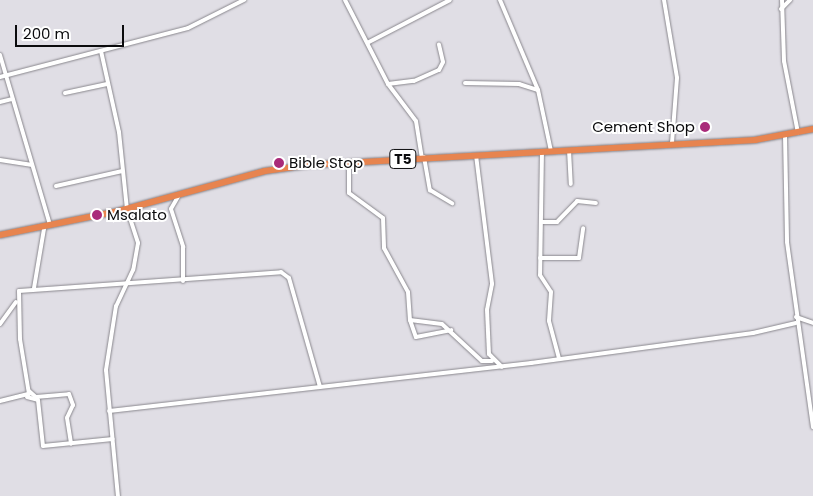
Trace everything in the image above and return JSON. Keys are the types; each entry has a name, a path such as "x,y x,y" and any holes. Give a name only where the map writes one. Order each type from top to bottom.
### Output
{"highway":[{"name":"T5","path":"0,235 44,229 127,209 265,171 349,162 569,150 785,135 813,129"}],"street":[{"path":"0,77 6,78 205,22 244,0"},
{"path":"345,0 369,42 388,84 416,121 430,190 452,203"},
{"path":"369,42 450,0"},
{"path":"500,0 538,90 551,151"},
{"path":"664,0 677,78 672,142"},
{"path":"782,0 784,61 798,133"},
{"path":"781,9 790,0"},
{"path":"388,84 414,81 439,70 443,62 439,44"},
{"path":"101,51 107,84 117,120 127,209 138,252 116,306 106,370 118,496"},
{"path":"0,55 30,165 51,227"},
{"path":"465,83 519,84 538,90"},
{"path":"65,93 107,84"},
{"path":"0,102 12,100"},
{"path":"785,135 785,202 795,315 813,427"},
{"path":"569,150 572,184"},
{"path":"542,151 541,280 551,292 549,321 559,359"},
{"path":"476,155 491,273 487,338 492,361"},
{"path":"0,160 30,165"},
{"path":"349,162 349,194 353,200 381,214 384,248 406,288 410,320 416,337 451,330"},
{"path":"56,186 122,171"},
{"path":"180,194 171,209 183,247 183,281"},
{"path":"541,222 556,222 577,201 596,203"},
{"path":"540,258 579,258 582,228"},
{"path":"34,288 44,229"},
{"path":"0,324 8,319 19,291 34,288 183,281 285,272 320,387"},
{"path":"16,300 29,392 26,397"},
{"path":"795,315 813,323"},
{"path":"410,320 436,321 451,330 482,361 492,361 502,366"},
{"path":"109,411 559,359 753,333 796,323"},
{"path":"29,392 36,397 42,445 113,439"},
{"path":"0,402 26,397 70,396 71,444"}],"place":[{"name":"Cement Shop","path":"705,127"},
{"name":"Bible Stop","path":"279,163"},
{"name":"Msalato","path":"97,215"}]}
